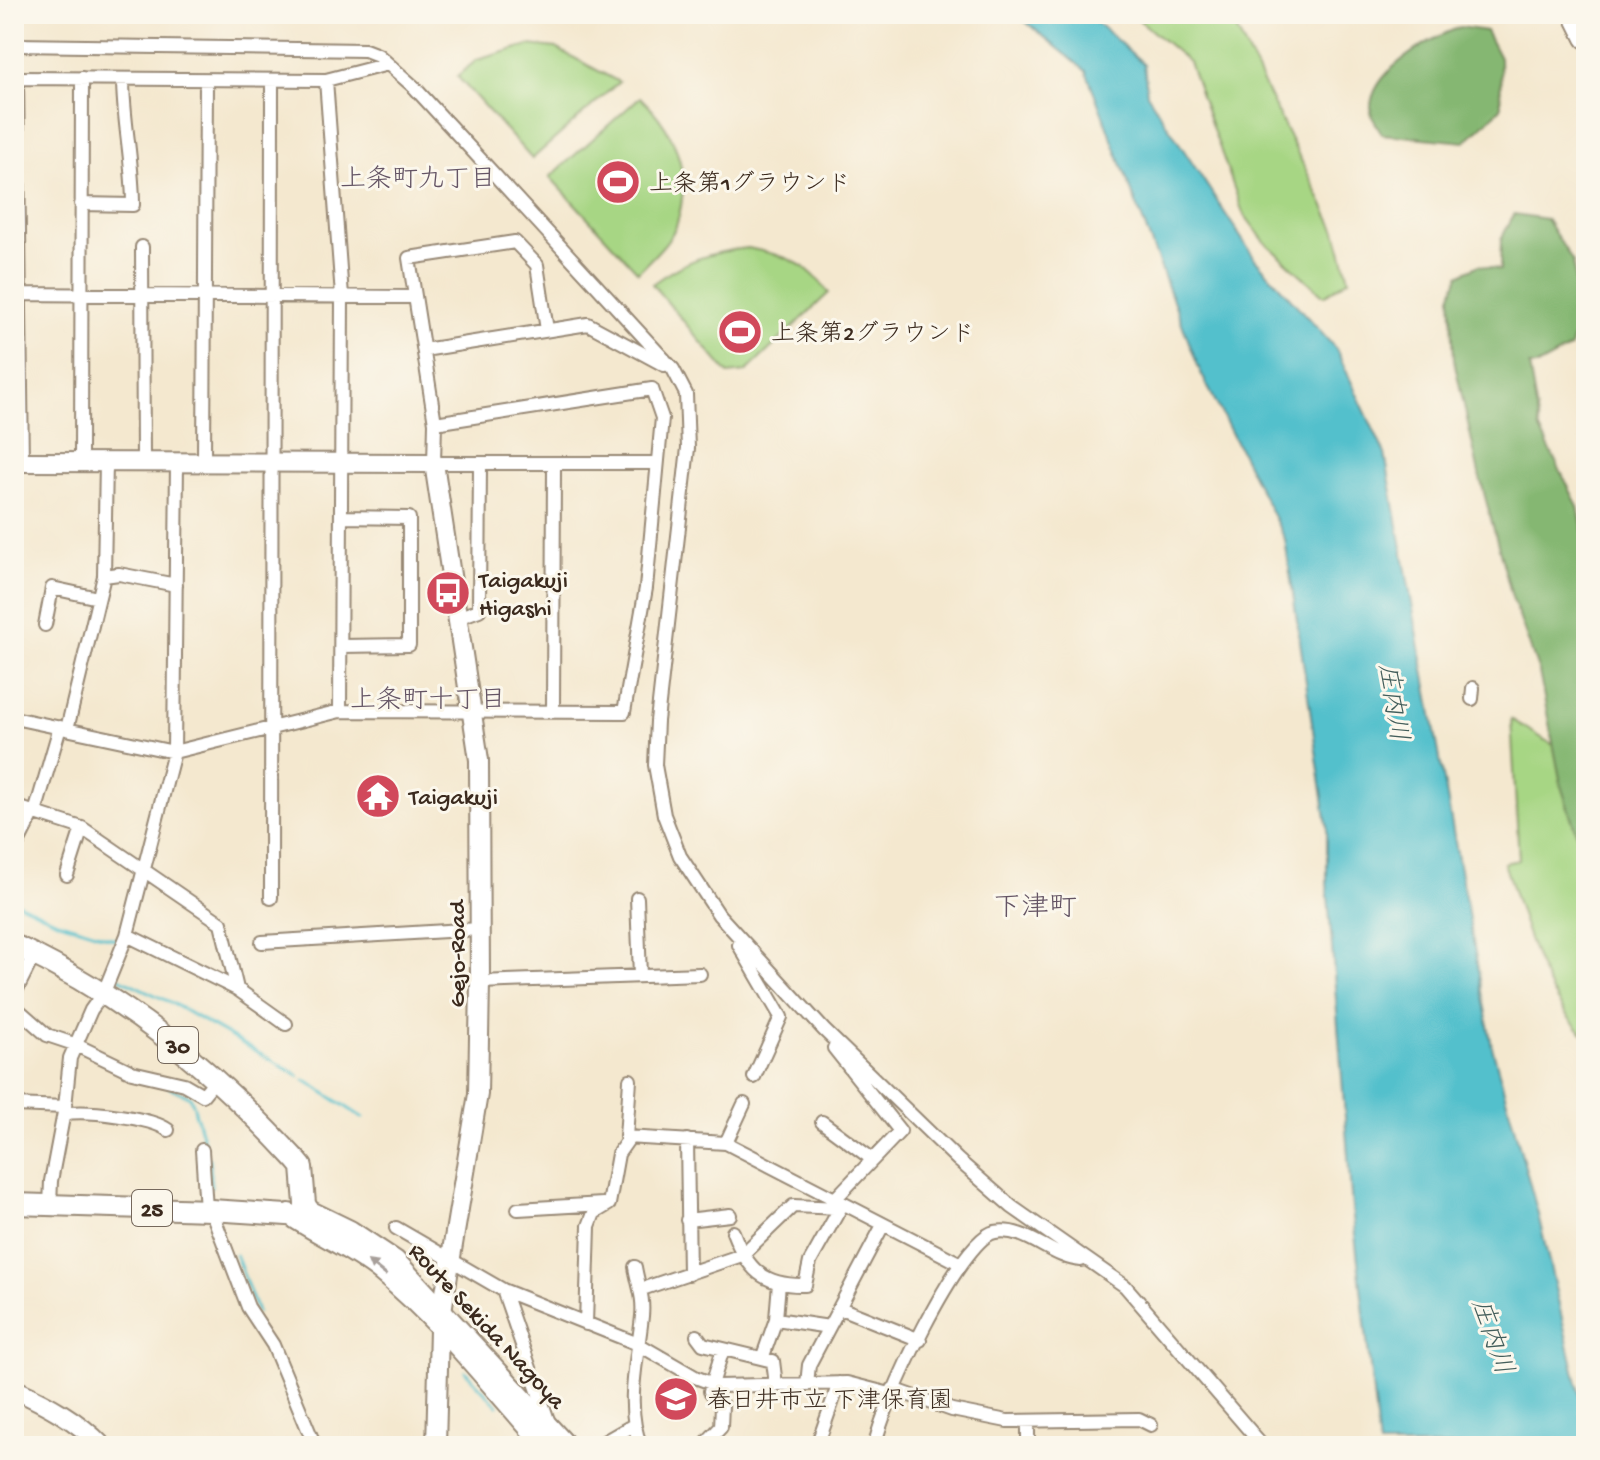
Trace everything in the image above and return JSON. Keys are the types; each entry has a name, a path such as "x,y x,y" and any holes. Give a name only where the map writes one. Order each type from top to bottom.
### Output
{"main road":[{"path":"1574,14 1586,38"},
{"name":"30","path":"14,945 104,992 169,1038 217,1078 302,1167 302,1185 309,1211 321,1219"},
{"path":"289,1214 302,1185"},
{"name":"25","path":"14,1204 209,1210 289,1214 321,1219"},
{"name":"Route Sekida Nagoya","path":"289,1214 375,1266 417,1304 548,1437 566,1446"},
{"name":"Route Sekida Nagoya","path":"321,1219 385,1253 442,1308 548,1437"}],"street":[{"path":"14,45 365,50 388,64 414,87 673,369 686,394 688,448 657,721 655,765 664,815 680,856 711,903 824,1030 1001,1198 1125,1286 1263,1446"},
{"path":"388,64 326,80 16,78 18,462 656,463"},
{"path":"81,462 82,78"},
{"path":"81,204 133,205 132,158 123,113 123,79"},
{"path":"326,80 342,296 340,711"},
{"path":"204,461 206,81"},
{"path":"271,898 272,82"},
{"path":"434,463 435,423 409,258 515,242 537,265 547,330"},
{"path":"142,247 143,461"},
{"path":"17,294 415,297"},
{"path":"424,350 588,324 673,369"},
{"path":"14,718 174,752 340,711 624,712 646,588 662,418 652,389 435,423"},
{"path":"14,851 34,812 64,728 104,576 106,462"},
{"path":"50,1205 51,1181 74,1044 104,992 127,935 174,752 177,462"},
{"name":"Gejo-Road","path":"434,463 460,617 479,760 480,929 478,1094 439,1329 436,1446"},
{"path":"460,617 479,610 480,464"},
{"path":"553,710 554,465"},
{"path":"341,517 409,518 409,645 341,646"},
{"path":"104,576 119,574 176,585"},
{"path":"45,625 52,588 98,598"},
{"path":"14,806 82,828 221,923 237,989"},
{"path":"67,875 82,828"},
{"path":"637,898 640,976"},
{"path":"262,942 480,929"},
{"path":"127,935 237,989 286,1024"},
{"path":"741,939 739,944 781,1017 754,1077"},
{"path":"14,995 34,955"},
{"path":"480,982 700,974"},
{"path":"14,1006 47,1035 74,1044 132,1072 184,1084 203,1095 217,1078"},
{"path":"733,1232 753,1272 779,1283 805,1285 810,1262 839,1204 872,1159 900,1131 838,1054 824,1030"},
{"path":"630,1080 626,1137 726,1143 839,1204 959,1263"},
{"path":"726,1143 744,1104"},
{"path":"14,1105 142,1121 168,1130"},
{"path":"822,1122 872,1159"},
{"path":"518,1209 600,1207 609,1204 618,1154 630,1137"},
{"path":"687,1140 689,1274"},
{"path":"202,1150 209,1210 248,1307 273,1345 315,1446"},
{"path":"642,1289 742,1255 793,1206 839,1204"},
{"path":"586,1324 587,1238 594,1213 600,1207"},
{"path":"687,1220 730,1215"},
{"path":"807,1384 809,1365 883,1225"},
{"path":"396,1228 503,1290 638,1344 712,1384 839,1383 891,1392 979,1417 1028,1421 1139,1419 1151,1425"},
{"path":"875,1446 891,1392 959,1263 981,1239 993,1232 1008,1231 1062,1256 1085,1260"},
{"path":"635,1267 642,1289 632,1426 641,1446"},
{"path":"763,1356 776,1319 779,1283"},
{"path":"503,1290 548,1437"},
{"path":"840,1308 920,1340"},
{"path":"776,1319 829,1327"},
{"path":"697,1336 703,1344 763,1356 773,1361 776,1385"},
{"path":"703,1446 721,1427 722,1405 710,1391 723,1349"},
{"path":"818,1443 839,1383"},
{"path":"14,1389 49,1405 87,1430 102,1446"},
{"path":"1028,1421 1028,1446"},
{"path":"597,1446 632,1426"}],"green space":[{"path":"1132,14 1229,14 1336,231 1349,279 1324,296 1265,242 1243,213 1189,62"},
{"path":"1460,27 1486,31 1500,58 1501,108 1465,142 1382,134 1371,111 1379,83 1403,59"},
{"path":"529,45 556,48 619,82 532,159 457,76 477,60"},
{"name":"上条第1グラウンド","path":"640,97 653,110 671,139 678,154 683,187 674,229 638,272 550,177"},
{"path":"1514,214 1546,219 1573,262 1579,318 1570,348 1537,366 1529,366 1540,430 1578,506 1586,544 1586,863 1562,789 1539,672 1512,597 1480,478 1454,360 1451,296 1459,275 1479,265 1500,270 1501,239"},
{"name":"上条第2グラウンド","path":"748,248 773,254 803,267 829,293 746,372 728,374 652,284 697,259"},
{"path":"1511,719 1563,751 1586,841 1586,1036 1570,1019 1545,979 1504,863 1519,860"}],"water":[{"name":"庄内川","path":"1016,14 1087,14 1144,64 1147,94 1255,259 1336,349 1385,454 1492,1047 1537,1210 1586,1422 1586,1446 1379,1446 1352,1208 1327,882 1327,825 1285,539 1200,371 1086,71"}],"waterway":[{"path":"14,901 57,921 118,940"},
{"path":"117,977 172,1003 299,1076"},
{"path":"19,1019 35,1032"},
{"path":"305,1080 363,1118"},
{"path":"169,1087 190,1097 193,1104"},
{"path":"194,1107 196,1116"},
{"path":"197,1118 205,1146"},
{"path":"209,1159 211,1187"},
{"path":"236,1255 257,1312"},
{"path":"465,1371 498,1406"}],"place":[{"name":"上条第1グラウンド","path":"618,182"},
{"name":"上条第2グラウンド","path":"740,332"},
{"name":"Taigakuji Higashi","path":"448,593"},
{"name":"Taigakuji","path":"378,796"},
{"name":"春日井市立 下津保育園","path":"676,1399"}],"district":[{"name":"上条町九丁目","path":"418,177"},
{"name":"上条町十丁目","path":"428,698"},
{"name":"下津町","path":"1035,905"}]}
